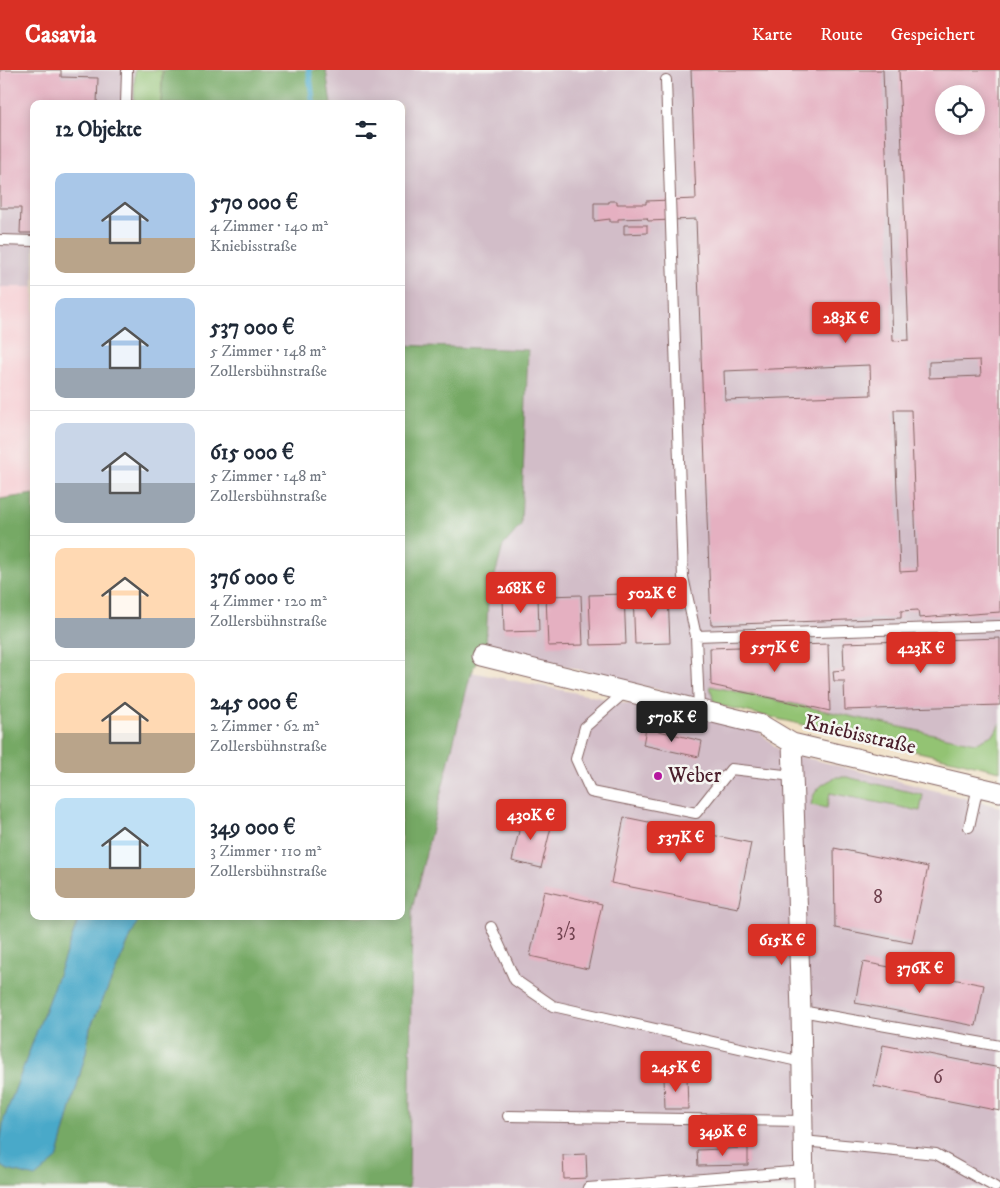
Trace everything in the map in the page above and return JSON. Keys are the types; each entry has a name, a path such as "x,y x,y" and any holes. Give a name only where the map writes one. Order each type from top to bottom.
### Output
{"street":[{"name":"Kniebisstraße","path":"481,656 762,725 792,743 1000,792"},
{"path":"792,743 801,1011 804,1180"}],"lane":[{"path":"126,100 127,70"},
{"path":"666,80 683,577 696,636 699,710"},
{"path":"0,240 30,241"},
{"path":"696,636 1000,626"},
{"path":"625,692 585,727 576,759 591,792 696,813 730,769 793,776"},
{"path":"969,827 978,786"},
{"path":"491,927 515,980 553,1006 802,1062"},
{"path":"801,1011 1000,1046"},
{"path":"508,1116 803,1120"},
{"path":"803,1141 936,1154 995,1188"},
{"path":"588,1188 804,1180"}],"shaded area":[{"path":"0,70 162,70 161,100 30,100 30,287 0,287"},
{"path":"326,70 1000,70 1000,771 714,704 486,646 488,601 503,546 521,525 528,350 405,345 405,100 330,100"},
{"path":"0,285 30,286 30,495 0,499"},
{"path":"471,672 757,729 780,751 1000,807 1000,1188 409,1188 412,909"}],"green space":[{"path":"135,70 162,70 161,100 134,100"},
{"path":"163,70 326,70 330,100 161,100"},
{"path":"405,345 528,350 521,525 503,546 488,601 486,646 471,672 412,909 409,1188 0,1188 0,1165 8,1170 57,1159 86,1052 90,1028 138,920 405,920"},
{"path":"30,495 30,920 79,920 4,1119 0,1143 0,499"},
{"path":"710,686 975,743 994,734 1000,723 1000,771 714,704"},
{"path":"837,777 847,777 923,795 920,811 830,793 827,808 811,805 816,791"}],"water":[{"path":"79,920 138,920 90,1028 86,1052 57,1159 35,1177 8,1170 0,1165 0,1143 4,1119"}],"building":[{"path":"0,70 61,70 61,77 98,78 97,100 30,100 30,233 20,233 21,208 0,208"},
{"path":"691,70 883,70 893,341 909,340 899,70 1000,70 1000,612 919,618 918,610 901,611 901,618 711,625 696,219 648,221 647,218 618,219 618,222 610,222 610,219 594,221 594,203 617,201 617,204 646,204 646,201 696,199","holes":["980,360 981,376 929,378 929,362","870,365 871,395 725,400 724,371","894,410 911,410 917,571 900,572"]},
{"path":"624,225 647,225 647,233 624,234"},
{"path":"668,593 670,643 635,644 633,594"},
{"path":"624,594 626,644 591,645 589,595"},
{"path":"581,595 583,645 548,646 546,596"},
{"path":"538,597 539,631 504,632 503,598"},
{"path":"1000,638 1000,705 845,710 844,681 834,681 833,671 844,670 843,643"},
{"path":"828,644 830,711 711,685 710,648"},
{"path":"646,728 702,741 699,757 643,745"},
{"path":"517,815 552,823 541,868 512,861 519,831 514,830"},
{"path":"624,817 751,843 738,908 611,883"},
{"path":"834,848 928,867 912,943 835,928"},
{"path":"544,891 602,904 588,969 530,956"},
{"path":"863,962 984,985 976,1026 855,1003"},
{"path":"883,1045 1000,1068 1000,1111 874,1086"},
{"path":"664,1077 687,1077 688,1109 665,1109"},
{"path":"748,1148 748,1165 698,1166 697,1150"},
{"path":"586,1154 587,1178 564,1179 563,1155"}],"waterway":[{"path":"309,70 313,100"}],"place":[{"name":"Weber","path":"658,776"}]}
